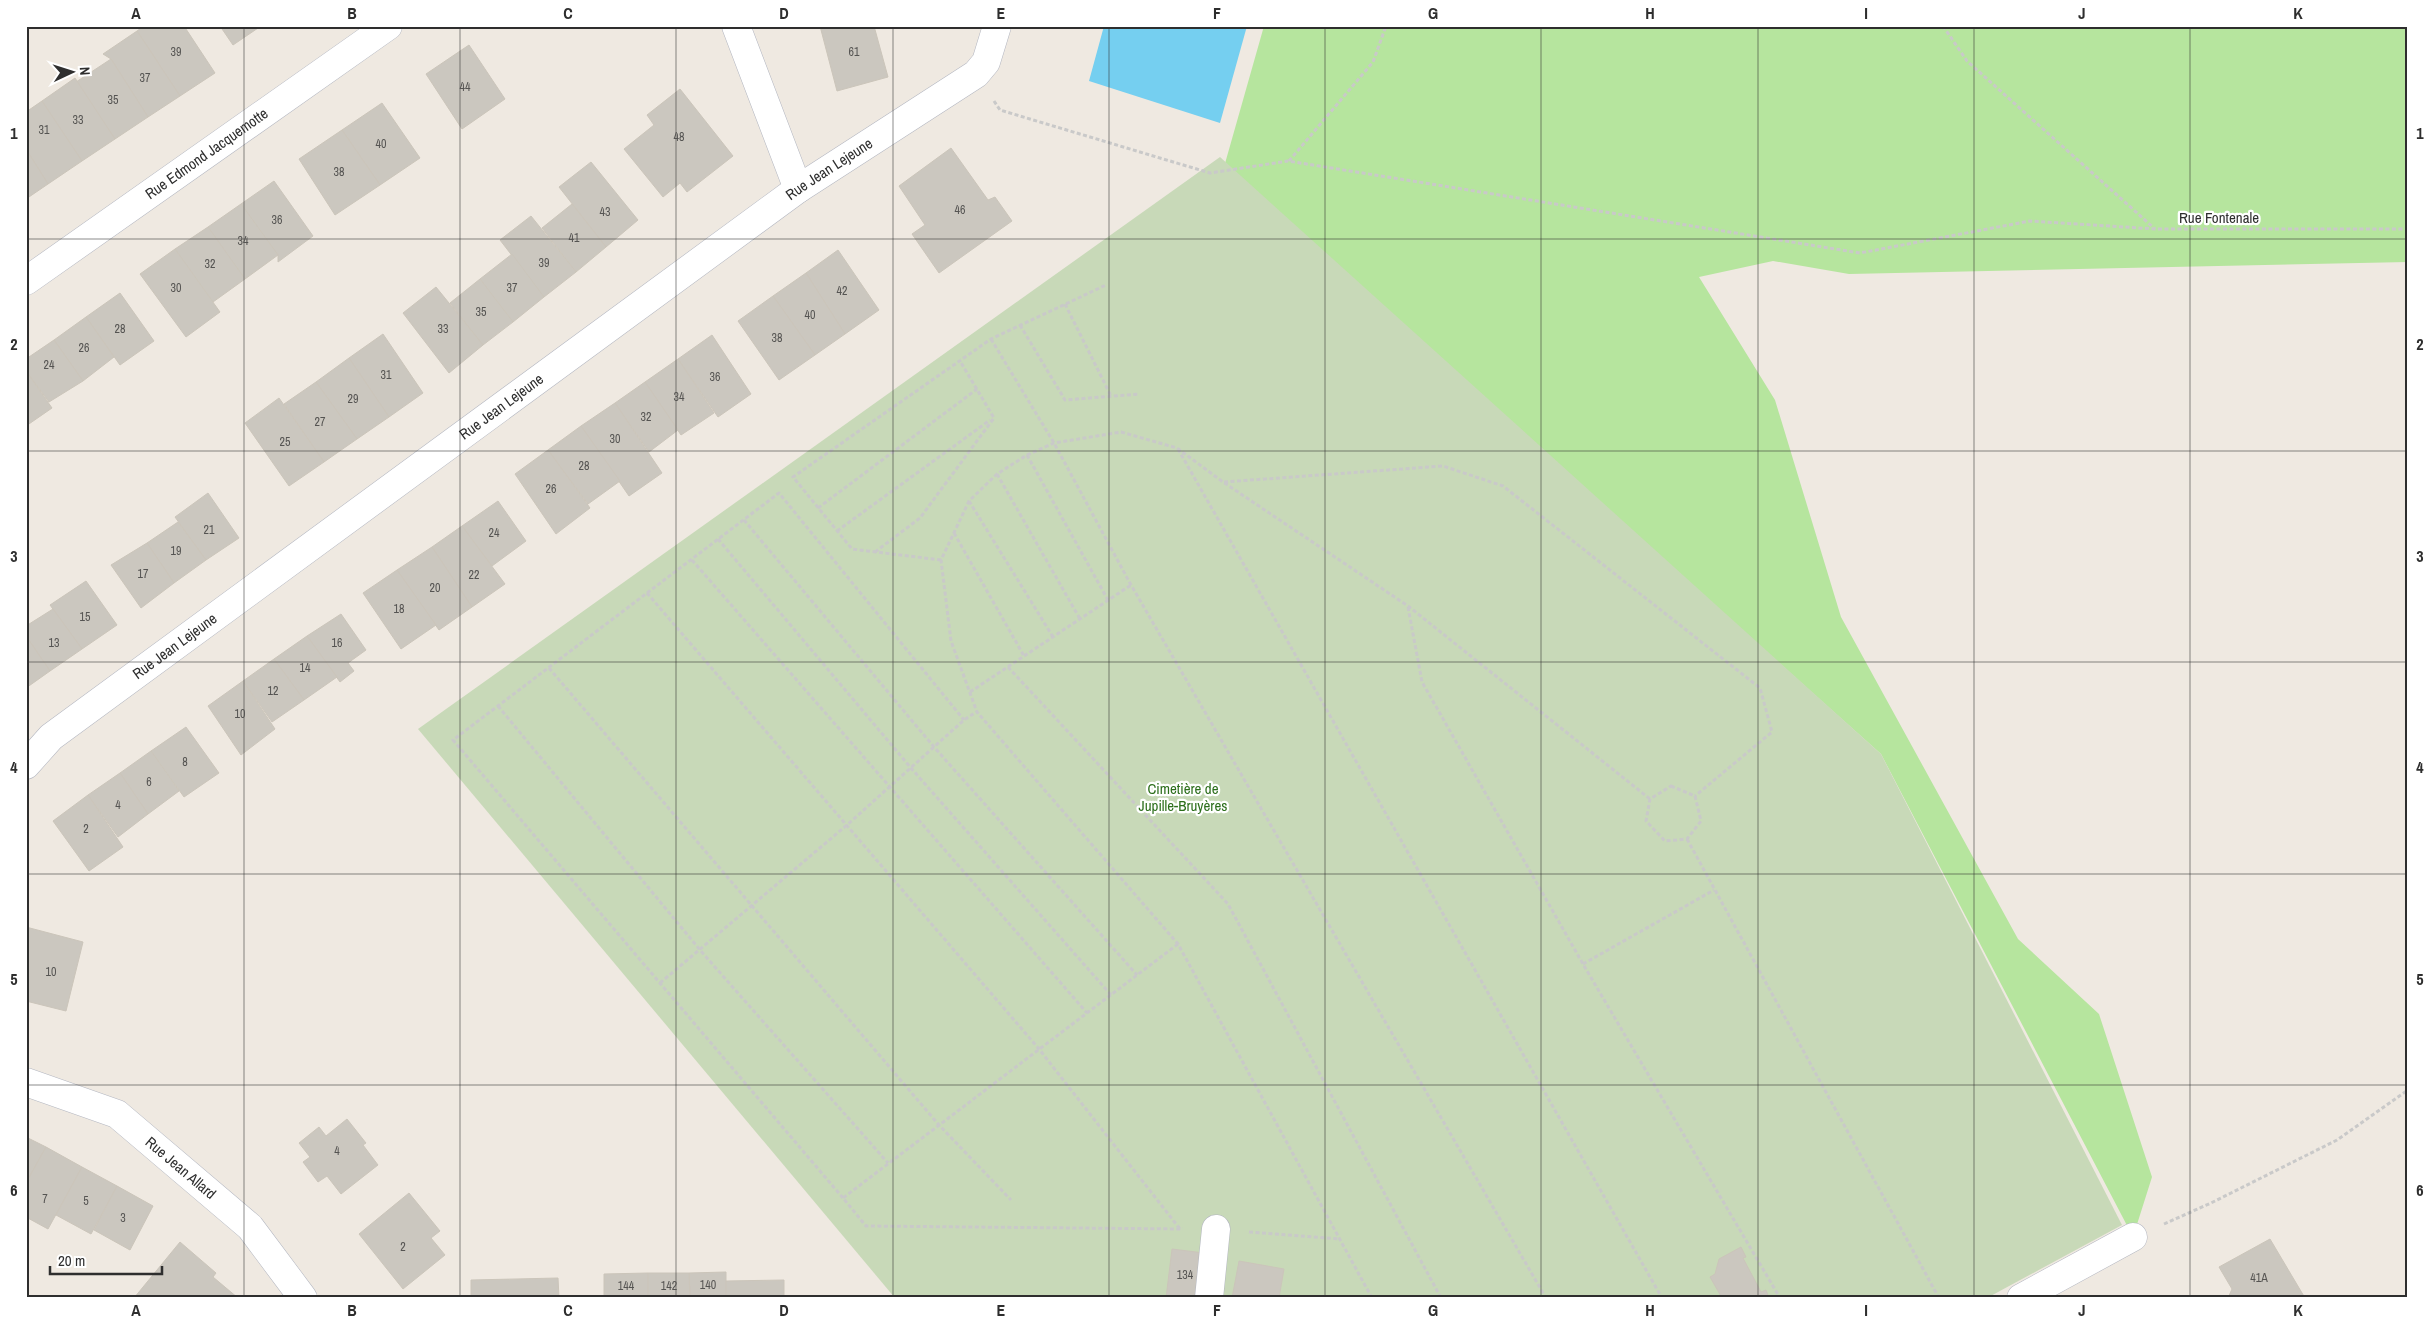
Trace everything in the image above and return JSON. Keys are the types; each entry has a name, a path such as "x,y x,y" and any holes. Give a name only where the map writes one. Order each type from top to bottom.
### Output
{"street":[{"name":"Rue Edmond Jacquemotte","path":"26,281 388,26"},
{"path":"736,26 798,189"},
{"path":"981,68 997,26"},
{"name":"Rue Jean Lejeune","path":"26,765 51,737 798,189 981,68"},
{"name":"Rue Jean Allard","path":"26,1082 117,1114 250,1227 303,1298"},
{"path":"1209,1298 1216,1229"},
{"path":"2021,1298 2133,1237"}],"path":[{"path":"1288,161 1373,62 1386,26"},
{"path":"1943,26 1966,61 2156,229"},
{"name":"Rue Fontenale","path":"981,68 1000,110 1210,174 1288,161 1860,253 2030,221 2156,229 2408,229"},
{"path":"941,560 852,549 793,477 991,339 1106,285"},
{"path":"1065,304 1111,396"},
{"path":"1020,325 1064,400 1139,394"},
{"path":"991,339 1054,443 1131,585 1546,1298"},
{"path":"960,361 994,418"},
{"path":"818,508 977,389"},
{"path":"837,531 994,418"},
{"path":"875,552 920,518 994,418"},
{"path":"1372,1298 1178,944 977,712 951,641 941,560 969,501 996,474 1027,454 1054,443 1121,432 1177,448 1223,482 1408,606 1650,799"},
{"path":"1177,448 1662,1298"},
{"path":"1027,454 1108,600"},
{"path":"1223,482 1443,466 1503,486 1760,688 1772,732 1695,796"},
{"path":"996,474 1080,619"},
{"path":"964,720 779,493 453,740 866,1226 1216,1229 1340,1239"},
{"path":"969,501 1053,637"},
{"path":"744,520 934,747 1137,975"},
{"path":"954,533 1024,656"},
{"path":"718,540 911,768 1110,995"},
{"path":"692,560 1087,1012"},
{"path":"970,692 1131,585"},
{"path":"647,593 1039,1049 1180,1229"},
{"path":"1408,606 1422,682 1583,964 1780,1298"},
{"path":"1008,667 1228,904 1441,1298"},
{"path":"549,668 939,1125 1011,1200"},
{"path":"498,706 700,950 888,1163"},
{"path":"660,983 847,825 964,720 977,712"},
{"path":"1687,840 1666,841 1646,821 1650,799 1671,786 1695,796"},
{"path":"1687,840 1701,821 1695,796"},
{"path":"1687,840 1939,1298"},
{"path":"1583,964 1714,890"},
{"path":"843,1198 1178,944"},
{"path":"2133,1237 2211,1203 2337,1140 2408,1090"}],"green space":[{"path":"1264,26 2408,26 2408,262 1849,274 1773,261 1699,277 1775,400 1841,617 2018,939 2099,1014 2152,1177 2133,1237 1881,754 1224,167"},
{"name":"Cimetière de Jupille-Bruyères","path":"1220,157 1881,754 2122,1225 1987,1298 895,1298 418,729"}],"water":[{"path":"1104,26 1247,26 1220,123 1089,81"}],"building":[{"path":"144,26 184,26 215,73 180,96 137,31"},
{"path":"220,26 261,26 233,45"},
{"path":"820,26 874,26 888,77 837,91"},
{"path":"137,31 180,96 148,117 111,59 103,54"},
{"path":"469,45 505,99 462,129 426,74"},
{"path":"111,59 148,117 115,139 76,82"},
{"path":"75,78 115,139 82,161 42,101"},
{"path":"680,89 733,156 687,192 680,183 663,197 624,149 654,125 647,115"},
{"path":"42,101 82,161 48,184 26,149 26,112"},
{"path":"382,103 420,158 380,185 342,130"},
{"path":"342,130 380,185 335,215 299,159"},
{"path":"951,148 988,200 995,197 1012,221 939,273 912,234 925,225 899,186"},
{"path":"26,149 48,184 26,199"},
{"path":"591,162 638,220 606,247 559,187"},
{"path":"274,181 313,236 278,262 278,255 241,204"},
{"path":"241,204 278,255 245,279 208,227"},
{"path":"572,204 606,247 576,272 542,228"},
{"path":"531,216 576,272 544,297 500,240"},
{"path":"208,227 245,279 213,302 175,249"},
{"path":"175,249 220,312 186,337 140,274"},
{"path":"838,250 879,310 845,334 806,273"},
{"path":"512,254 544,297 513,322 480,279"},
{"path":"806,273 845,334 815,355 773,296"},
{"path":"480,279 513,322 483,345 450,303"},
{"path":"436,287 483,345 449,373 403,313"},
{"path":"120,293 154,341 120,365 86,317"},
{"path":"773,296 815,355 779,380 738,321"},
{"path":"86,317 114,357 83,381 54,340"},
{"path":"383,334 423,393 389,417 349,358"},
{"path":"712,335 751,394 718,417 678,359"},
{"path":"54,340 83,381 49,402 26,371 26,359"},
{"path":"349,358 389,417 357,439 316,382"},
{"path":"678,359 714,413 681,435 645,382"},
{"path":"26,371 52,408 26,426"},
{"path":"316,382 357,439 324,462 284,404"},
{"path":"645,382 678,430 649,452 615,403"},
{"path":"279,398 324,462 289,486 245,423"},
{"path":"615,403 662,473 629,496 581,426"},
{"path":"581,426 620,481 588,504 548,450"},
{"path":"548,450 590,508 556,534 515,474"},
{"path":"208,493 239,538 206,560 175,517"},
{"path":"498,501 526,541 492,566 462,526"},
{"path":"178,522 206,560 174,583 147,543"},
{"path":"462,526 505,584 472,607 432,547"},
{"path":"147,543 174,583 141,608 111,565"},
{"path":"432,547 472,607 439,630 397,570"},
{"path":"397,570 436,625 401,649 363,593"},
{"path":"86,581 117,625 82,649 50,605"},
{"path":"53,609 82,649 50,671 26,636 26,626"},
{"path":"341,614 366,650 348,663 354,671 340,682 307,636"},
{"path":"26,636 50,671 26,688"},
{"path":"307,636 337,677 304,700 274,659"},
{"path":"274,659 304,700 272,722 243,681"},
{"path":"243,681 275,729 241,755 208,706"},
{"path":"186,727 219,773 184,797 151,751"},
{"path":"151,751 179,791 148,814 120,773"},
{"path":"120,773 148,814 118,837 88,795"},
{"path":"88,795 123,847 89,871 53,821"},
{"path":"26,927 83,942 66,1011 26,1001"},
{"path":"347,1119 366,1143 363,1145 378,1165 341,1194 327,1176 318,1182 303,1162 310,1157 299,1143 319,1127 326,1136"},
{"path":"26,1137 46,1147 26,1183"},
{"path":"46,1147 82,1167 48,1229 26,1217 26,1183"},
{"path":"82,1167 117,1186 91,1234 56,1215"},
{"path":"117,1186 153,1206 130,1250 94,1230"},
{"path":"409,1193 440,1231 431,1238 445,1255 403,1289 359,1234"},
{"path":"2270,1239 2305,1298 2228,1298 2232,1289 2219,1267"},
{"path":"180,1242 216,1273 213,1277 238,1298 134,1298"},
{"path":"1741,1247 1746,1257 1743,1258 1761,1292 1766,1290 1769,1298 1722,1298 1710,1277 1715,1274 1719,1259"},
{"path":"1172,1249 1204,1253 1199,1298 1166,1298"},
{"path":"1239,1261 1284,1269 1279,1298 1232,1298"},
{"path":"726,1272 726,1298 690,1298 689,1273"},
{"path":"648,1273 648,1298 604,1298 604,1274"},
{"path":"648,1273 689,1273 690,1298 648,1298"},
{"path":"558,1278 559,1298 471,1298 471,1280"},
{"path":"784,1280 784,1298 726,1298 726,1281"}]}
